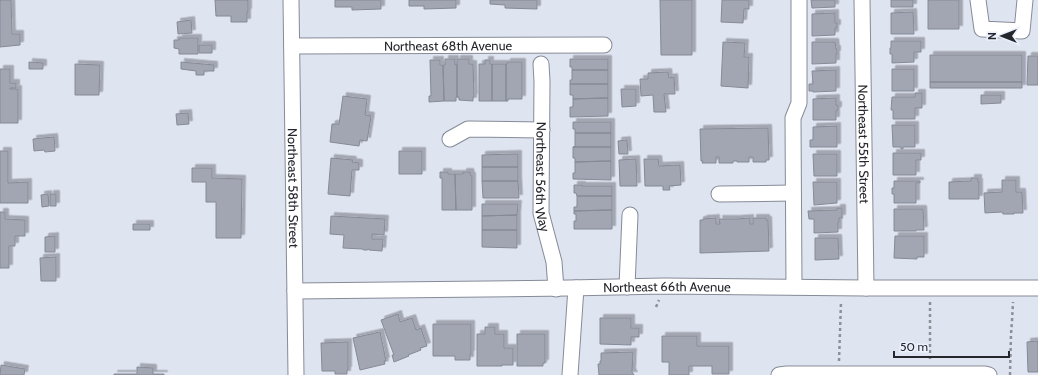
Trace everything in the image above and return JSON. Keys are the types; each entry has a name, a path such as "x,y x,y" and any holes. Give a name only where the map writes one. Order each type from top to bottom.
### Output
{"street":[{"name":"Northeast 58th Street","path":"291,0 296,375"},
{"path":"794,287 794,118 799,104 799,0"},
{"name":"Northeast 55th Street","path":"862,0 866,288"},
{"path":"978,0 982,29 1022,31 1025,0"},
{"name":"Northeast 68th Avenue","path":"292,46 604,45"},
{"name":"Northeast 56th Way","path":"541,64 541,213 554,262 556,289"},
{"path":"450,139 468,129 542,130"},
{"path":"719,194 794,193"},
{"path":"627,287 630,215"},
{"name":"Northeast 66th Avenue","path":"295,291 556,289 664,286 1038,288"},
{"path":"570,375 576,288"},
{"path":"779,375 989,375"}],"path":[{"path":"930,288 930,374"},
{"path":"1010,375 1013,288"},
{"path":"839,374 841,298"}],"building":[{"path":"0,0 11,0 12,34 20,34 20,45 0,47"},
{"path":"215,0 248,0 247,22 231,22 231,16 216,16"},
{"path":"335,0 381,0 381,9 352,10 352,7 335,7"},
{"path":"409,0 456,0 456,8 424,9 424,6 409,6"},
{"path":"490,0 537,0 537,9 505,8 505,5 490,4"},
{"path":"660,0 692,0 692,55 661,55"},
{"path":"722,0 749,0 749,9 744,9 743,23 721,22"},
{"path":"811,0 835,0 835,7 812,8"},
{"path":"891,0 913,0 913,7 891,7"},
{"path":"928,0 959,0 959,29 928,29"},
{"path":"913,12 914,34 891,34 891,13"},
{"path":"835,13 835,23 837,23 837,28 835,28 835,35 812,36 812,14"},
{"path":"191,20 192,33 178,34 177,22"},
{"path":"179,38 198,38 198,54 179,54 179,49 174,48 174,40 179,40"},
{"path":"891,41 921,41 921,52 914,52 914,62 892,63 892,54 890,54"},
{"path":"723,42 745,43 744,57 749,57 748,88 721,86"},
{"path":"812,42 835,42 837,49 836,63 812,64"},
{"path":"199,45 212,45 212,53 199,53"},
{"path":"930,55 1022,55 1022,82 930,82"},
{"path":"1028,56 1038,56 1038,85 1027,85"},
{"path":"445,59 455,59 455,65 457,64 456,101 444,101 443,65 445,65"},
{"path":"457,59 469,59 469,64 473,64 473,101 459,100 459,97 457,97"},
{"path":"570,59 608,59 608,70 572,70 572,67 570,67"},
{"path":"430,60 440,60 440,65 443,65 444,101 429,102 429,96 431,96"},
{"path":"485,60 490,60 490,64 492,64 492,101 479,101 479,64 485,64"},
{"path":"29,62 43,63 43,69 29,69"},
{"path":"181,62 214,65 214,71 204,71 204,75 196,75 196,71 181,69"},
{"path":"507,62 522,62 522,99 508,99 508,101 506,101"},
{"path":"75,64 100,65 99,95 75,95"},
{"path":"492,64 506,64 506,101 492,101"},
{"path":"0,69 10,69 10,83 16,83 16,88 10,89 18,89 18,123 0,123"},
{"path":"892,69 914,69 914,91 892,91"},
{"path":"572,70 608,70 608,84 570,84 570,80 572,80"},
{"path":"836,70 836,91 809,91 809,84 813,84 812,71"},
{"path":"668,72 669,78 674,77 675,94 664,94 666,112 654,112 653,95 641,96 640,79 648,79 648,73"},
{"path":"930,82 1022,82 1022,88 930,88"},
{"path":"570,84 608,84 608,98 573,99 573,95 570,95"},
{"path":"621,89 636,89 636,106 622,107"},
{"path":"915,93 922,93 922,108 915,108 915,119 893,119 893,110 891,110 892,97 915,97"},
{"path":"981,95 1001,95 1001,103 981,104"},
{"path":"343,96 367,99 365,115 371,116 367,141 360,140 359,146 330,142 332,124 339,124"},
{"path":"608,98 608,116 570,117 570,107 573,107 573,99"},
{"path":"836,98 838,110 836,111 836,120 813,120 813,99"},
{"path":"188,113 189,124 177,125 176,114"},
{"path":"573,122 611,122 611,133 575,133 575,129 573,129"},
{"path":"892,125 915,125 915,147 903,147 903,149 901,149 901,147 893,147"},
{"path":"837,126 837,147 810,147 810,140 813,140 813,127"},
{"path":"768,128 769,160 766,160 766,162 753,162 753,157 749,157 749,162 733,161 733,163 719,163 719,157 716,157 716,163 702,163 700,129"},
{"path":"575,133 611,133 611,147 575,147"},
{"path":"54,137 55,151 34,151 33,139"},
{"path":"627,140 628,154 619,154 618,141"},
{"path":"573,147 611,147 611,161 575,162 575,158 573,158"},
{"path":"0,151 8,151 8,183 28,182 28,203 0,203"},
{"path":"399,151 422,151 422,174 399,174"},
{"path":"893,153 921,153 921,160 916,160 916,175 893,175"},
{"path":"518,154 518,167 482,167 482,155"},
{"path":"813,154 837,154 837,176 814,176"},
{"path":"331,158 353,160 352,162 359,163 359,170 352,170 350,196 328,194"},
{"path":"636,159 637,186 620,186 619,160"},
{"path":"644,159 658,159 659,166 680,165 681,185 669,186 670,190 663,190 663,186 645,186"},
{"path":"611,161 611,180 573,179 573,173 575,173 575,162"},
{"path":"482,167 518,167 518,181 482,181"},
{"path":"192,168 212,168 212,178 242,179 241,238 216,238 216,202 206,202 206,182 192,182"},
{"path":"440,172 455,174 456,210 442,210 442,178 440,178"},
{"path":"463,172 470,172 472,176 472,210 456,210 455,174 463,174"},
{"path":"971,178 978,178 979,199 949,199 949,182 971,181"},
{"path":"1002,180 1016,180 1016,192 1022,192 1023,213 985,213 984,193 1002,192"},
{"path":"482,181 518,181 519,198 483,198"},
{"path":"894,181 920,181 920,183 916,183 916,203 894,203 892,188 894,188"},
{"path":"813,182 837,182 837,203 814,205"},
{"path":"574,185 612,186 612,196 577,196 576,193 574,193"},
{"path":"48,194 49,206 42,207 41,195"},
{"path":"50,194 56,194 56,206 50,206"},
{"path":"577,196 612,196 612,210 574,211 574,207 577,207"},
{"path":"482,204 518,204 517,215 482,216"},
{"path":"837,208 842,208 842,218 839,218 838,222 838,232 814,233 814,219 809,219 808,211 837,210"},
{"path":"894,209 923,209 924,230 894,231"},
{"path":"612,210 612,229 574,229 576,214 574,214 574,211"},
{"path":"0,212 5,212 5,219 25,220 25,236 15,236 15,246 9,246 9,268 0,268"},
{"path":"517,215 517,230 482,230 482,216"},
{"path":"331,216 385,219 384,235 372,234 372,239 383,239 382,251 343,248 344,235 330,234"},
{"path":"716,218 716,224 720,224 719,219 750,218 750,224 753,224 753,218 766,218 766,220 768,220 769,251 700,253 700,220"},
{"path":"133,224 150,224 150,230 133,230"},
{"path":"482,230 517,230 517,248 482,247"},
{"path":"55,236 55,252 45,252 45,237"},
{"path":"895,236 924,236 924,257 917,257 917,259 894,258"},
{"path":"815,238 838,238 839,259 815,260"},
{"path":"56,257 56,281 41,281 40,258"},
{"path":"398,314 400,322 412,318 416,330 421,328 427,346 420,348 421,350 394,362 392,355 394,355 381,320"},
{"path":"600,318 631,318 631,328 639,328 639,337 631,337 631,345 600,344"},
{"path":"433,324 471,324 470,360 455,360 455,356 433,356"},
{"path":"485,327 495,327 495,334 504,334 504,348 513,348 513,365 477,366 477,334 485,334"},
{"path":"380,332 386,361 384,361 385,364 360,370 353,338"},
{"path":"517,334 545,334 545,363 543,363 543,366 517,366"},
{"path":"662,336 697,336 697,346 729,346 729,374 712,374 712,366 689,366 689,375 669,375 669,362 662,362"},
{"path":"1038,341 1038,372 1028,372 1027,342"},
{"path":"348,342 347,374 335,374 335,371 322,371 321,343"},
{"path":"633,352 632,372 634,375 599,375 598,364 600,364 601,361 601,353"},
{"path":"1,365 25,369 24,375 0,375"},
{"path":"137,367 153,368 153,374 164,375 114,375 137,374"}]}
